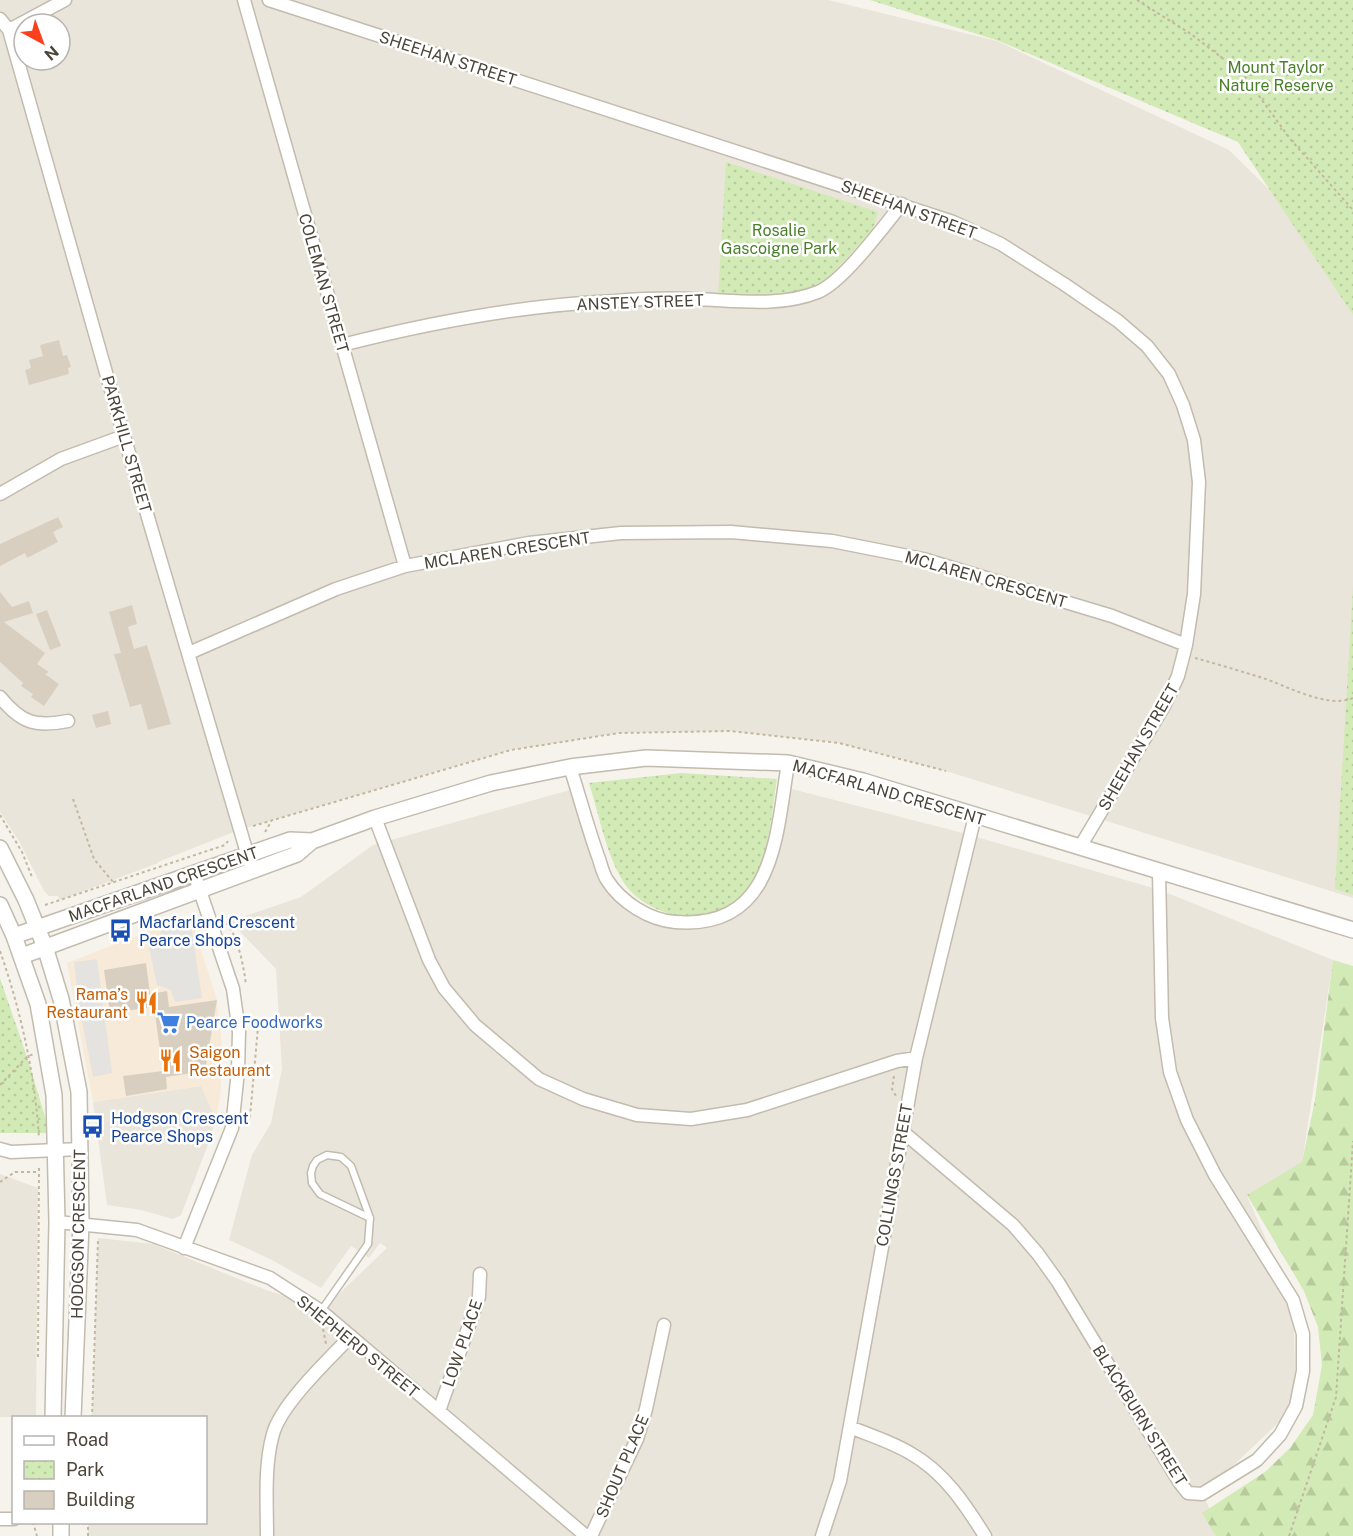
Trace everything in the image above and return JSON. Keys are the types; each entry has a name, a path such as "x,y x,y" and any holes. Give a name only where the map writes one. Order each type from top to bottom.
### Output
{"street":[{"path":"9,30 65,0"},
{"name":"COLEMAN STREET","path":"244,0 405,566"},
{"name":"SHEEHAN STREET","path":"269,0 953,222 1001,244 1064,284 1118,321 1147,346 1169,374 1183,405 1194,440 1199,482 1194,594 1185,650 1178,676 1164,706 1080,847"},
{"name":"PARKHILL STREET","path":"0,19 9,30 124,436 252,870"},
{"name":"ANSTEY STREET","path":"342,345 419,326 482,314 550,306 690,299 762,302 795,300 820,291 842,275 902,204"},
{"path":"0,494 61,459 124,436"},
{"name":"MCLAREN CRESCENT","path":"189,653 336,589 405,566 529,543 621,532 731,532 832,541 923,559 1113,616 1185,650"},
{"path":"0,698 27,721 45,725 68,721"},
{"name":"MACFARLAND CRESCENT","path":"22,956 297,854 312,841 375,818 491,783 570,767 646,758 788,763 863,781 1353,930"},
{"path":"570,767 607,880 623,898 646,914 672,922 697,922 722,916 746,902 761,882 773,854 788,763"},
{"name":"COLLINGS STREET","path":"822,1536 840,1481 916,1058 975,816"},
{"path":"375,818 429,960 444,988 475,1025 539,1080 583,1099 637,1115 691,1119 747,1110 897,1061 916,1058"},
{"name":"MACFARLAND CRESCENT","path":"14,936 290,840 312,841"},
{"name":"HODGSON CRESCENT","path":"0,848 38,927 45,947 60,999 79,1092 81,1224 73,1416"},
{"name":"BLACKBURN STREET","path":"902,1131 1013,1225 1038,1254 1058,1282 1188,1493 1202,1494 1257,1460 1280,1435 1296,1406 1304,1371 1302,1334 1293,1300 1215,1174 1187,1120 1170,1072 1162,1018 1159,872"},
{"path":"184,1248 232,1128 239,1032 233,989 194,873"},
{"name":"HODGSON CRESCENT","path":"0,905 22,956 38,1004 54,1095 57,1222 53,1416"},
{"path":"0,1149 11,1152 81,1149"},
{"name":"SHEPHERD STREET","path":"57,1222 136,1230 270,1278 321,1311 586,1536"},
{"name":"LOW PLACE","path":"438,1411 479,1297 480,1274"},
{"name":"SHOUT PLACE","path":"591,1536 637,1439 646,1409 664,1325"},
{"path":"267,1536 268,1462 273,1432 291,1401 351,1336"},
{"path":"850,1426 910,1453 936,1472 962,1500 985,1536"}],"lane":[{"path":"321,1311 368,1244 370,1218 349,1163 334,1155 327,1155 317,1160 311,1173 315,1190 370,1218"}],"path":[{"path":"1137,0 1191,34 1243,74 1291,140 1353,210"},
{"path":"1185,650 1313,696 1334,700 1353,698"},
{"path":"73,799 94,859 113,882"},
{"path":"261,838 272,820"},
{"path":"249,827 255,833"},
{"path":"0,951 17,1004 37,1109 39,1151 38,1366"},
{"path":"1289,1536 1336,1397 1353,1141"},
{"path":"0,1182 15,1172 39,1172"},
{"path":"92,1416 98,1238 104,1236"},
{"path":"322,1326 326,1345 319,1357 326,1363"}],"shaded area":[{"path":"0,0 828,0 997,41 1229,150 1337,256 1353,306 1353,898 946,771 839,743 730,731 619,733 510,750 239,830 60,900 58,896 49,896 44,891 19,841 0,812"},
{"path":"784,787 963,833 1160,890 1333,960 1302,1163 1247,1196 1293,1300 1296,1406 1203,1494 1222,1536 88,1536 88,1524 207,1524 207,1416 92,1416 98,1238 153,1244 266,1290 308,1303 321,1311 387,1248 380,1243 369,1258 351,1246 321,1288 272,1260 229,1240 252,1155 271,1123 282,1069 276,969 230,921 301,897 373,845 577,788 607,880 645,914 722,916 769,864"},
{"path":"183,918 192,922 217,1000 223,1054 216,1119 201,1086 93,1102 67,963"},
{"path":"191,926 202,998 175,1002 171,990 157,985 148,943 152,940 161,940 160,929"},
{"path":"97,959 112,1073 93,1077 79,1005 74,962"},
{"path":"201,1086 216,1119 181,1215 173,1219 141,1210 107,1205 93,1102"},
{"path":"0,1174 38,1188 36,1416 0,1417"}],"green space":[{"name":"Mount Taylor Nature Reserve","path":"870,0 1353,0 1353,315 1238,142 999,41"},
{"name":"Rosalie Gascoigne Park","path":"726,162 878,212 872,231 820,286 794,297 718,296"},
{"path":"1353,587 1353,895 1335,889"},
{"path":"681,773 777,779 768,839 756,877 745,893 731,905 697,916 676,915 657,909 636,896 625,885 611,856 589,783"},
{"path":"1333,960 1353,966 1353,1536 1216,1536 1202,1513 1265,1472 1290,1448 1313,1415 1322,1365 1318,1327 1304,1291 1247,1195 1302,1162 1315,1100"},
{"path":"0,978 27,1057 50,1133 0,1133"}],"building":[{"path":"59,340 63,356 67,355 71,367 68,368 69,374 29,385 25,370 31,368 29,360 43,356 40,345"},
{"path":"58,517 63,527 53,532 58,542 27,558 25,553 0,566 0,544"},
{"path":"0,592 12,607 29,601 33,613 4,622 45,653 37,664 49,672 45,674 59,684 44,706 31,697 33,694 21,686 23,683 0,662"},
{"path":"132,605 137,624 128,627 134,649 147,645 171,724 148,730 141,704 130,707 114,654 121,653 109,612"},
{"path":"47,610 61,646 50,650 36,614"},
{"path":"108,711 111,724 96,728 92,715"},
{"path":"146,963 150,994 167,991 169,1007 217,1000 205,1071 166,1077 167,1089 126,1096 123,1076 163,1071 154,1007 110,1013 104,970"}],"place":[{"name":"Macfarland Crescent Pearce Shops","path":"121,931"},
{"name":"Rama’s Restaurant","path":"146,1003"},
{"name":"Pearce Foodworks","path":"168,1022"},
{"name":"Saigon Restaurant","path":"171,1061"},
{"name":"Hodgson Crescent Pearce Shops","path":"93,1127"}]}
